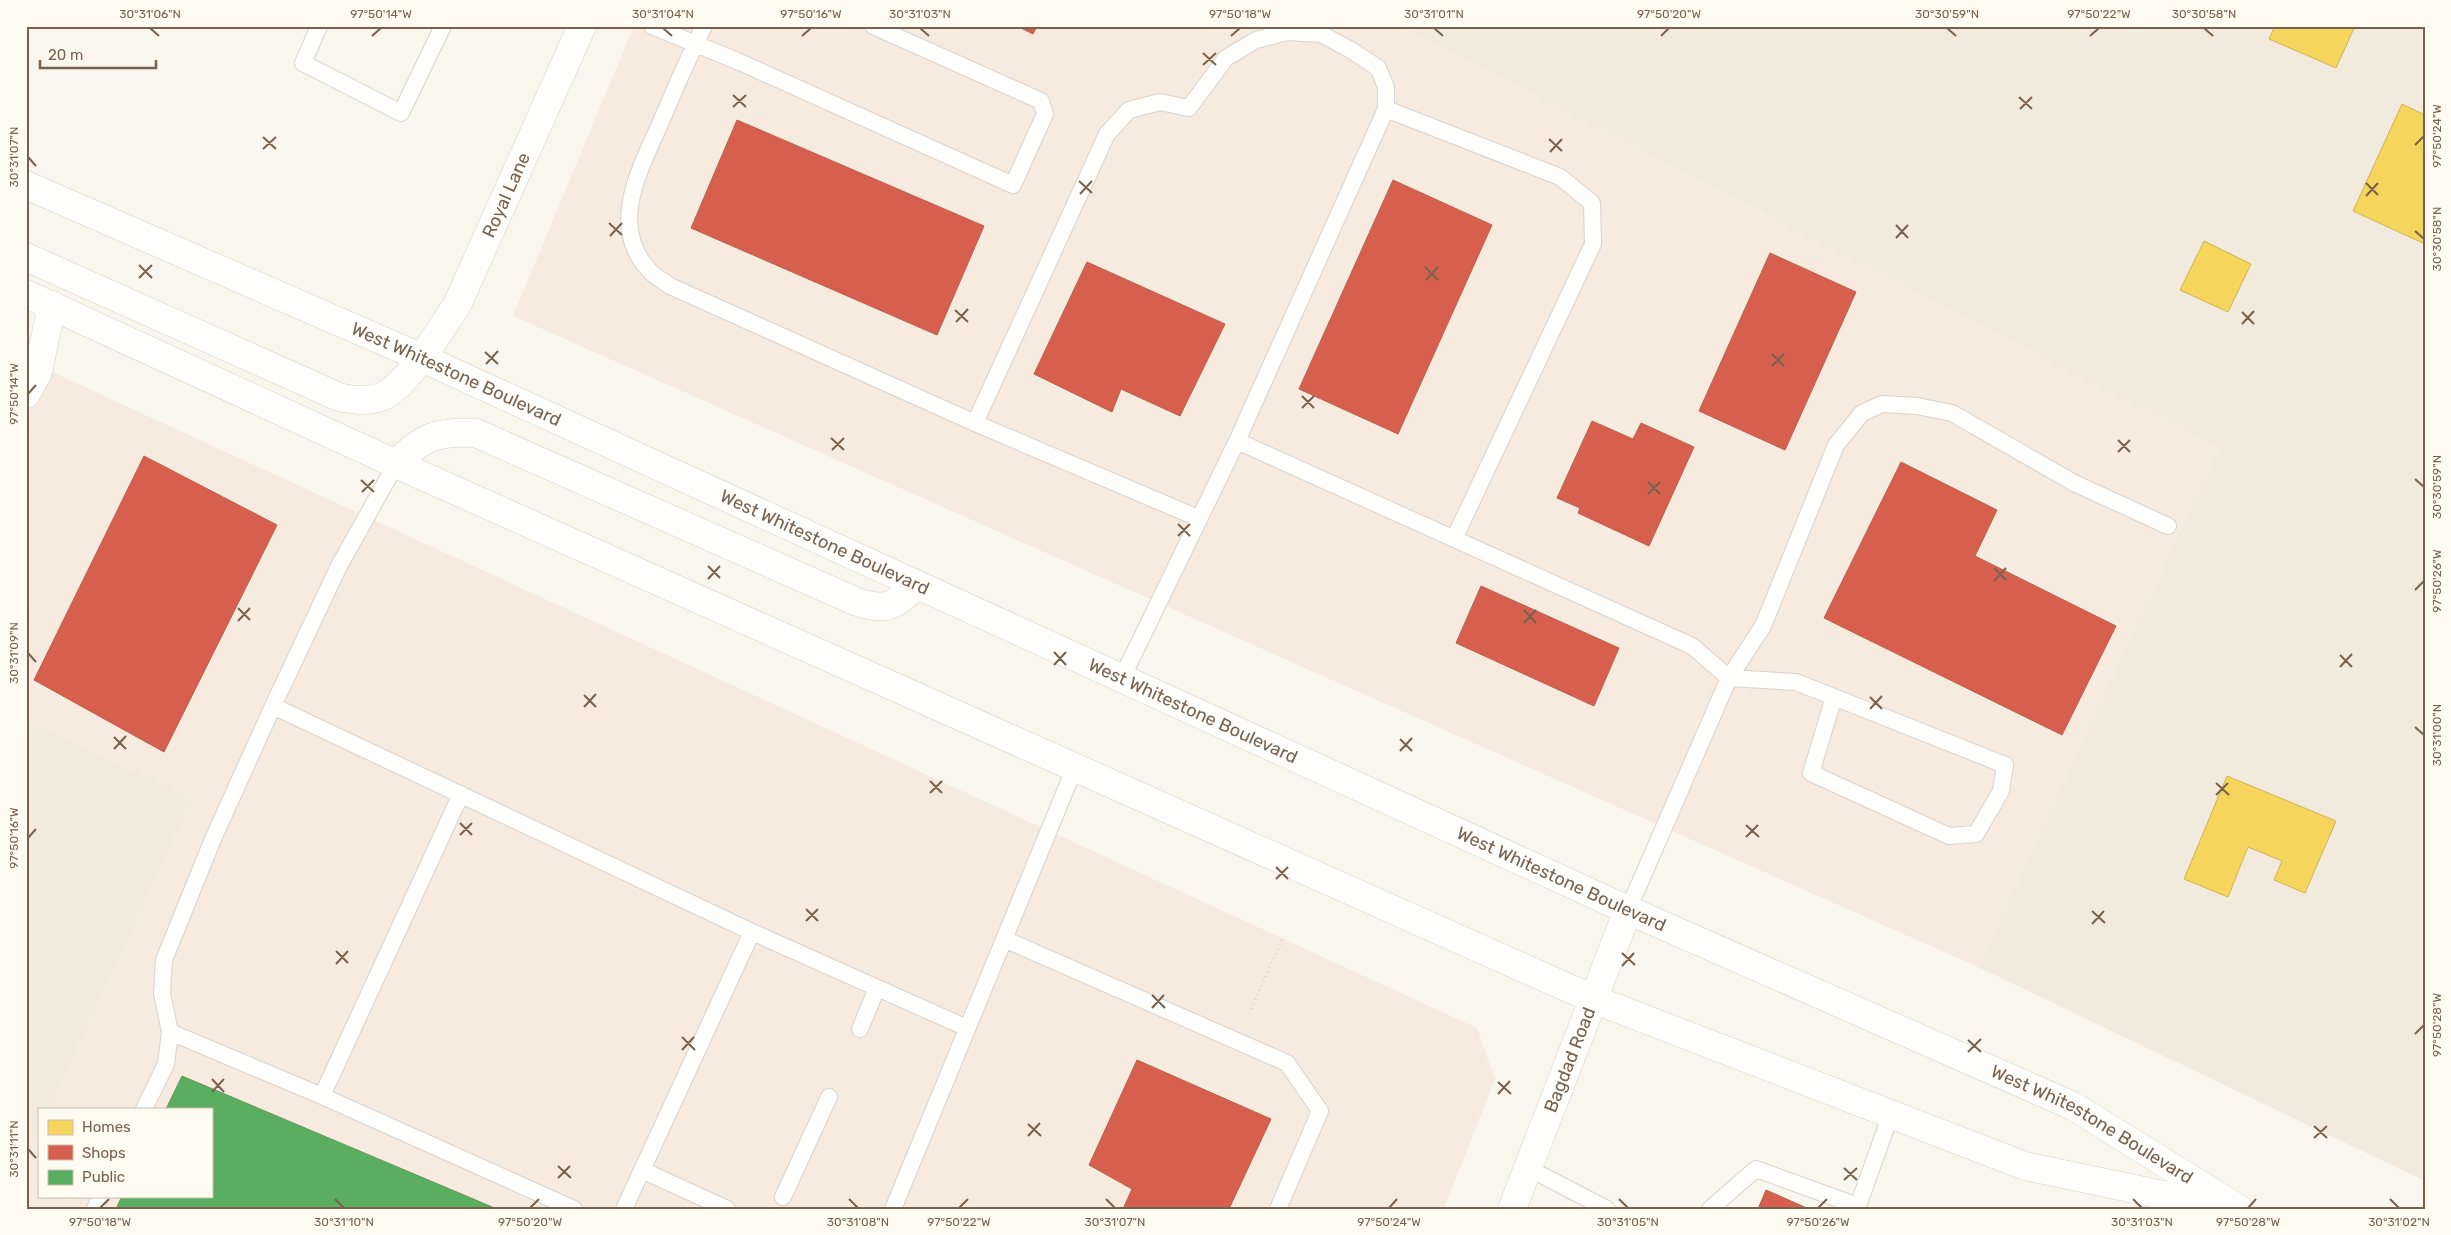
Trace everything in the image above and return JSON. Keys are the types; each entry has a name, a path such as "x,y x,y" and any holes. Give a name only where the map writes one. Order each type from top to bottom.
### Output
{"main road":[{"name":"Royal Lane","path":"26,257 340,397 357,401 376,400 395,390 422,358 457,305 582,26"},
{"name":"West Whitestone Boulevard","path":"26,185 422,358 1628,910 2073,1106 2238,1209"},
{"name":"West Whitestone Boulevard","path":"26,294 396,464 1593,999 2025,1166 2228,1209"},
{"path":"26,394 38,372 52,305"},
{"path":"396,464 414,445 438,435 455,432 476,433 858,602 873,607 886,607 898,602 917,585"},
{"name":"Bagdad Road","path":"1512,1209 1628,910"}],"lane":[{"path":"319,26 303,64 401,113 443,26"},
{"path":"652,26 1013,185 1045,114 1040,101 874,26"},
{"path":"704,26 636,179 628,206 630,229 636,251 649,270 670,286 975,423 1198,518"},
{"path":"975,423 1107,134 1129,110 1160,102 1189,108 1226,58 1256,40 1287,32 1321,34 1351,50 1378,68 1386,87 1386,109 1237,441 1122,678"},
{"path":"1386,109 1560,177 1592,203 1594,244 1454,539"},
{"path":"1628,910 1729,678 1763,626 1836,444 1862,413 1882,404 1917,406 1952,413 2074,483 2168,526"},
{"path":"1237,441 1692,646 1729,678 1796,682 1834,697 2005,765 2001,791 1976,834 1949,836 1811,773 1834,697"},
{"path":"144,1108 166,1064 170,1032 162,993 164,960 213,839 273,706 339,566 396,464"},
{"path":"273,706 752,932 967,1028"},
{"path":"893,1209 1075,767"},
{"path":"322,1096 461,794"},
{"path":"624,1209 752,932"},
{"path":"1004,939 1287,1063 1320,1111 1278,1209"},
{"path":"860,1029 877,988"},
{"path":"170,1032 322,1096 574,1209"},
{"path":"783,1197 829,1097"},
{"path":"1710,1209 1756,1169 1858,1206 1891,1114"},
{"path":"1528,1168 1607,1209"},
{"path":"642,1170 727,1209"}],"path":[{"path":"1251,1009 1284,936"}],"shaded area":[{"path":"634,26 1400,26 2219,447 1978,967 513,316"},
{"path":"1400,26 2425,26 2425,1181 1978,967 2218,447"},
{"path":"26,360 1477,1028 1495,1079 1444,1209 26,1209 26,1160 38,1135 38,1198 212,1198 212,1108 50,1108 193,799 26,720"},
{"path":"26,720 193,799 50,1108 38,1108 38,1135 26,1160"}],"building: Homes":[{"path":"2275,26 2355,26 2336,68 2269,39"},
{"path":"2402,104 2425,115 2425,244 2353,211"},
{"path":"2204,241 2251,264 2228,312 2180,290"},
{"path":"2227,776 2336,821 2305,893 2274,880 2282,861 2248,847 2228,897 2184,879"}],"building: Shops":[{"path":"1017,26 1037,26 1033,34"},
{"path":"737,120 984,226 937,335 691,228"},
{"path":"1393,180 1492,225 1398,434 1299,389"},
{"path":"1770,253 1856,292 1785,450 1699,411"},
{"path":"1087,262 1225,324 1180,416 1121,389 1112,412 1034,374"},
{"path":"1592,421 1633,439 1641,423 1694,447 1649,546 1578,513 1580,508 1557,498"},
{"path":"144,456 277,525 164,752 34,680"},
{"path":"1901,462 1997,510 1975,556 2116,626 2062,735 1824,618"},
{"path":"1481,586 1619,648 1594,706 1456,643"},
{"path":"1137,1060 1271,1119 1229,1209 1123,1209 1132,1189 1089,1165"},
{"path":"1766,1190 1809,1209 1758,1209"}],"building: Public":[{"path":"182,1076 497,1209 116,1209 121,1198 212,1198 212,1108 166,1108"}]}
